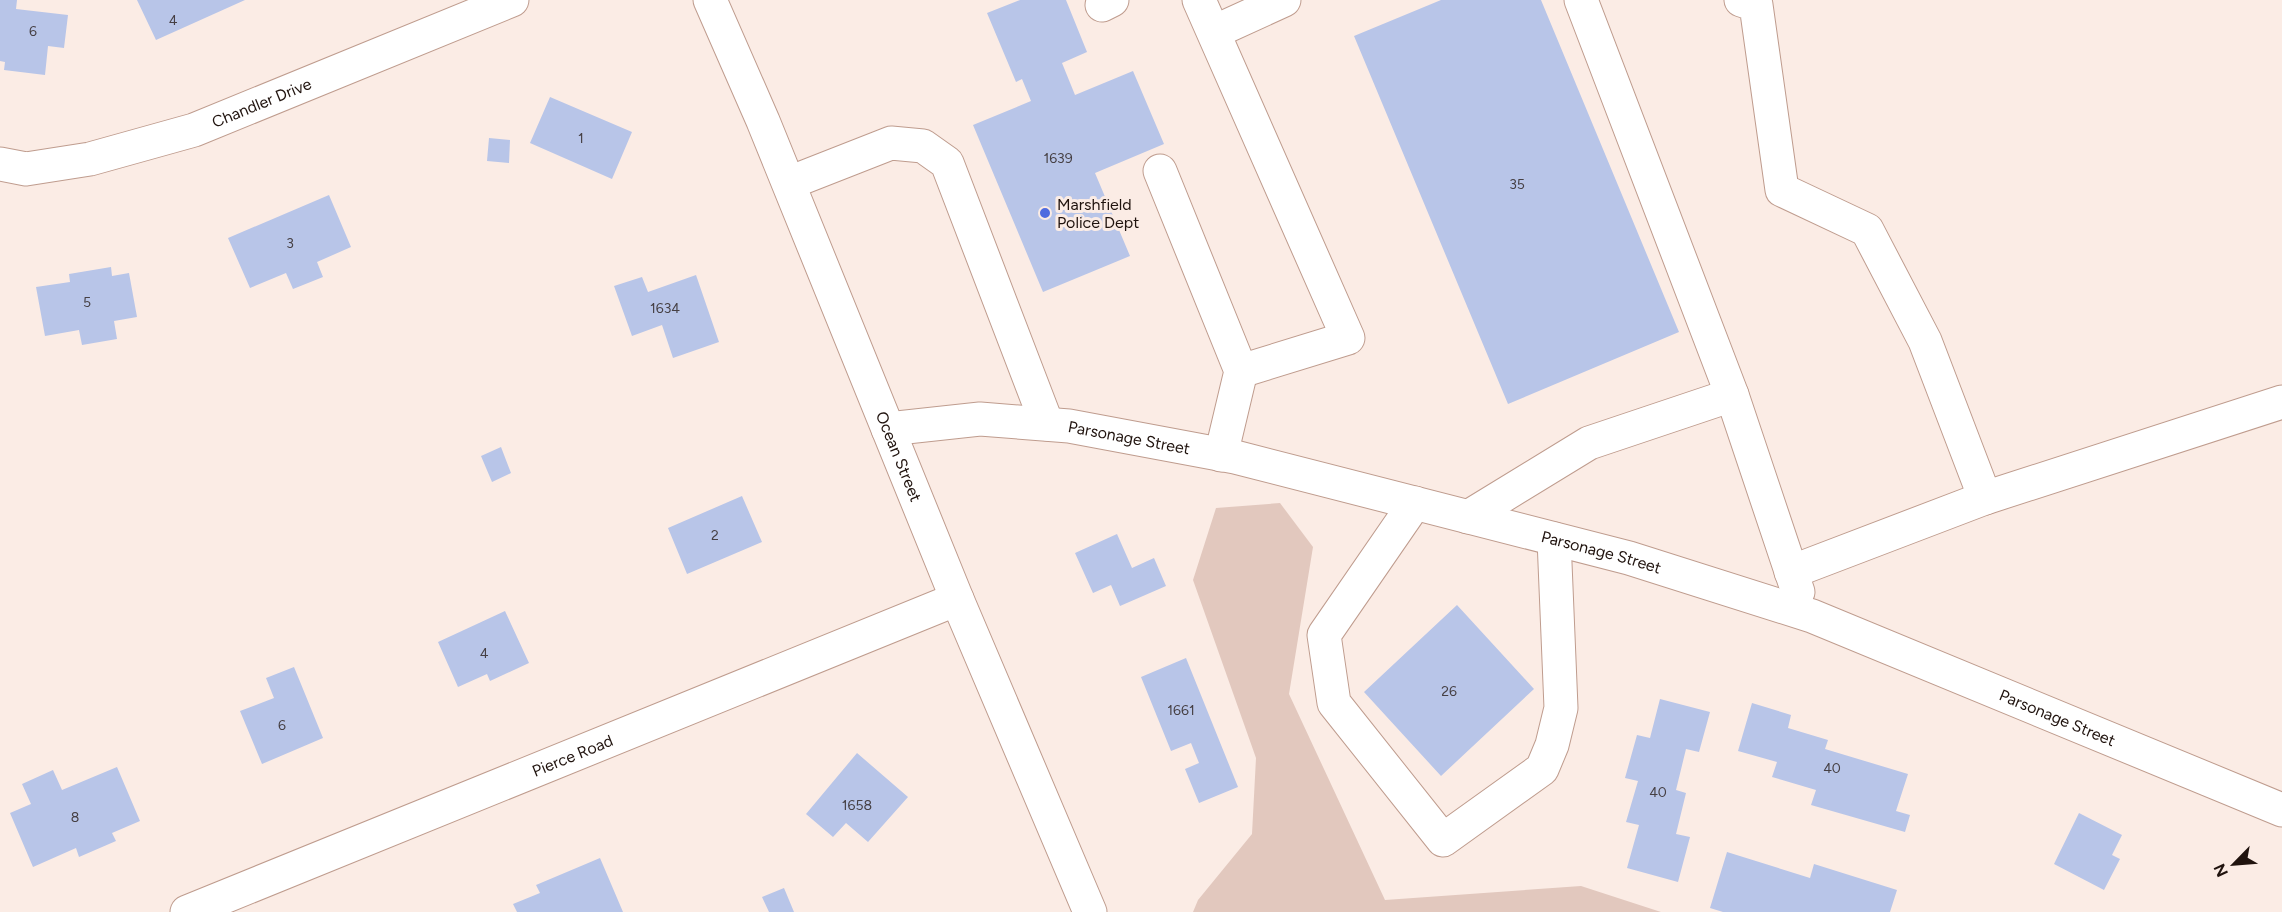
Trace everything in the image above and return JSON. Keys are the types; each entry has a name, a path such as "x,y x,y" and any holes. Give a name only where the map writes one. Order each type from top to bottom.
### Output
{"street":[{"name":"Chandler Drive","path":"0,164 26,169 90,159 194,130 512,0"},
{"name":"Ocean Street","path":"710,0 789,183 957,598 1090,912"},
{"path":"1199,0 1348,338 1241,371"},
{"path":"1214,32 1284,0"},
{"path":"1581,0 1732,395 1805,614"},
{"path":"1742,0 1756,5 1782,190 1868,230 1925,341 1985,498"},
{"path":"789,183 891,143 923,146 947,163 1047,424"},
{"path":"1160,171 1241,371 1221,455"},
{"path":"1468,517 1589,443 1732,395"},
{"path":"1791,572 1985,498 2282,402"},
{"name":"Parsonage Street","path":"888,429 980,419 1069,426 1221,455 1629,558 1805,614 2012,697 2282,810"},
{"path":"1415,503 1324,636 1334,703 1443,840 1542,769 1552,745 1560,708 1554,539"},
{"name":"Pierce Road","path":"187,912 957,598"}],"shaded area":[{"path":"1280,503 1313,547 1289,694 1385,900 1581,886 1661,912 1193,912 1198,900 1252,834 1256,758 1193,580 1216,508"}],"building":[{"path":"0,0 17,0 16,9 68,15 64,48 48,46 45,75 4,70 5,62 0,61"},
{"path":"137,0 245,0 156,40"},
{"path":"1020,0 1066,0 1087,52 1062,63 1075,95 1133,71 1164,144 1095,173 1130,256 1043,292 973,125 1031,101 1022,79 1016,82 987,13"},
{"path":"1441,0 1541,0 1679,332 1508,404 1354,36"},
{"path":"550,97 632,132 612,179 530,143"},
{"path":"489,138 510,140 509,163 487,161"},
{"path":"329,195 351,247 317,262 323,277 293,289 286,273 250,288 228,238"},
{"path":"111,267 112,276 129,273 137,317 114,321 117,339 82,345 79,330 45,336 36,287 70,282 69,274"},
{"path":"696,275 719,342 673,358 662,325 632,336 614,286 642,277 648,292"},
{"path":"501,447 511,473 492,482 481,456"},
{"path":"742,496 762,542 687,574 668,528"},
{"path":"1117,534 1132,568 1154,558 1166,586 1120,606 1111,585 1093,593 1075,553"},
{"path":"1457,605 1534,689 1441,776 1364,692"},
{"path":"505,611 529,663 490,681 487,674 458,687 438,642"},
{"path":"1186,658 1238,787 1199,803 1185,769 1199,763 1191,743 1171,751 1141,677"},
{"path":"294,667 323,738 262,764 240,711 274,698 266,678"},
{"path":"1660,699 1710,712 1699,752 1686,749 1676,790 1686,793 1676,834 1690,837 1678,882 1627,868 1639,825 1626,822 1638,781 1625,778 1637,735 1650,738"},
{"path":"1752,703 1791,715 1788,728 1828,740 1825,749 1908,774 1896,811 1910,815 1905,832 1811,805 1816,790 1772,777 1777,762 1738,751"},
{"path":"857,753 908,797 868,842 846,823 833,837 806,814"},
{"path":"117,767 140,821 112,833 116,841 79,857 76,848 33,867 10,813 31,804 22,784 53,770 62,790"},
{"path":"2079,813 2122,835 2112,855 2120,859 2104,890 2054,864"},
{"path":"1727,852 1810,878 1814,864 1897,890 1890,912 1723,912 1710,908"},
{"path":"600,858 623,912 517,912 513,904 540,893 536,885"},
{"path":"784,888 794,912 769,912 762,897"}],"place":[{"name":"Marshfield Police Dept","path":"1045,213"}]}
